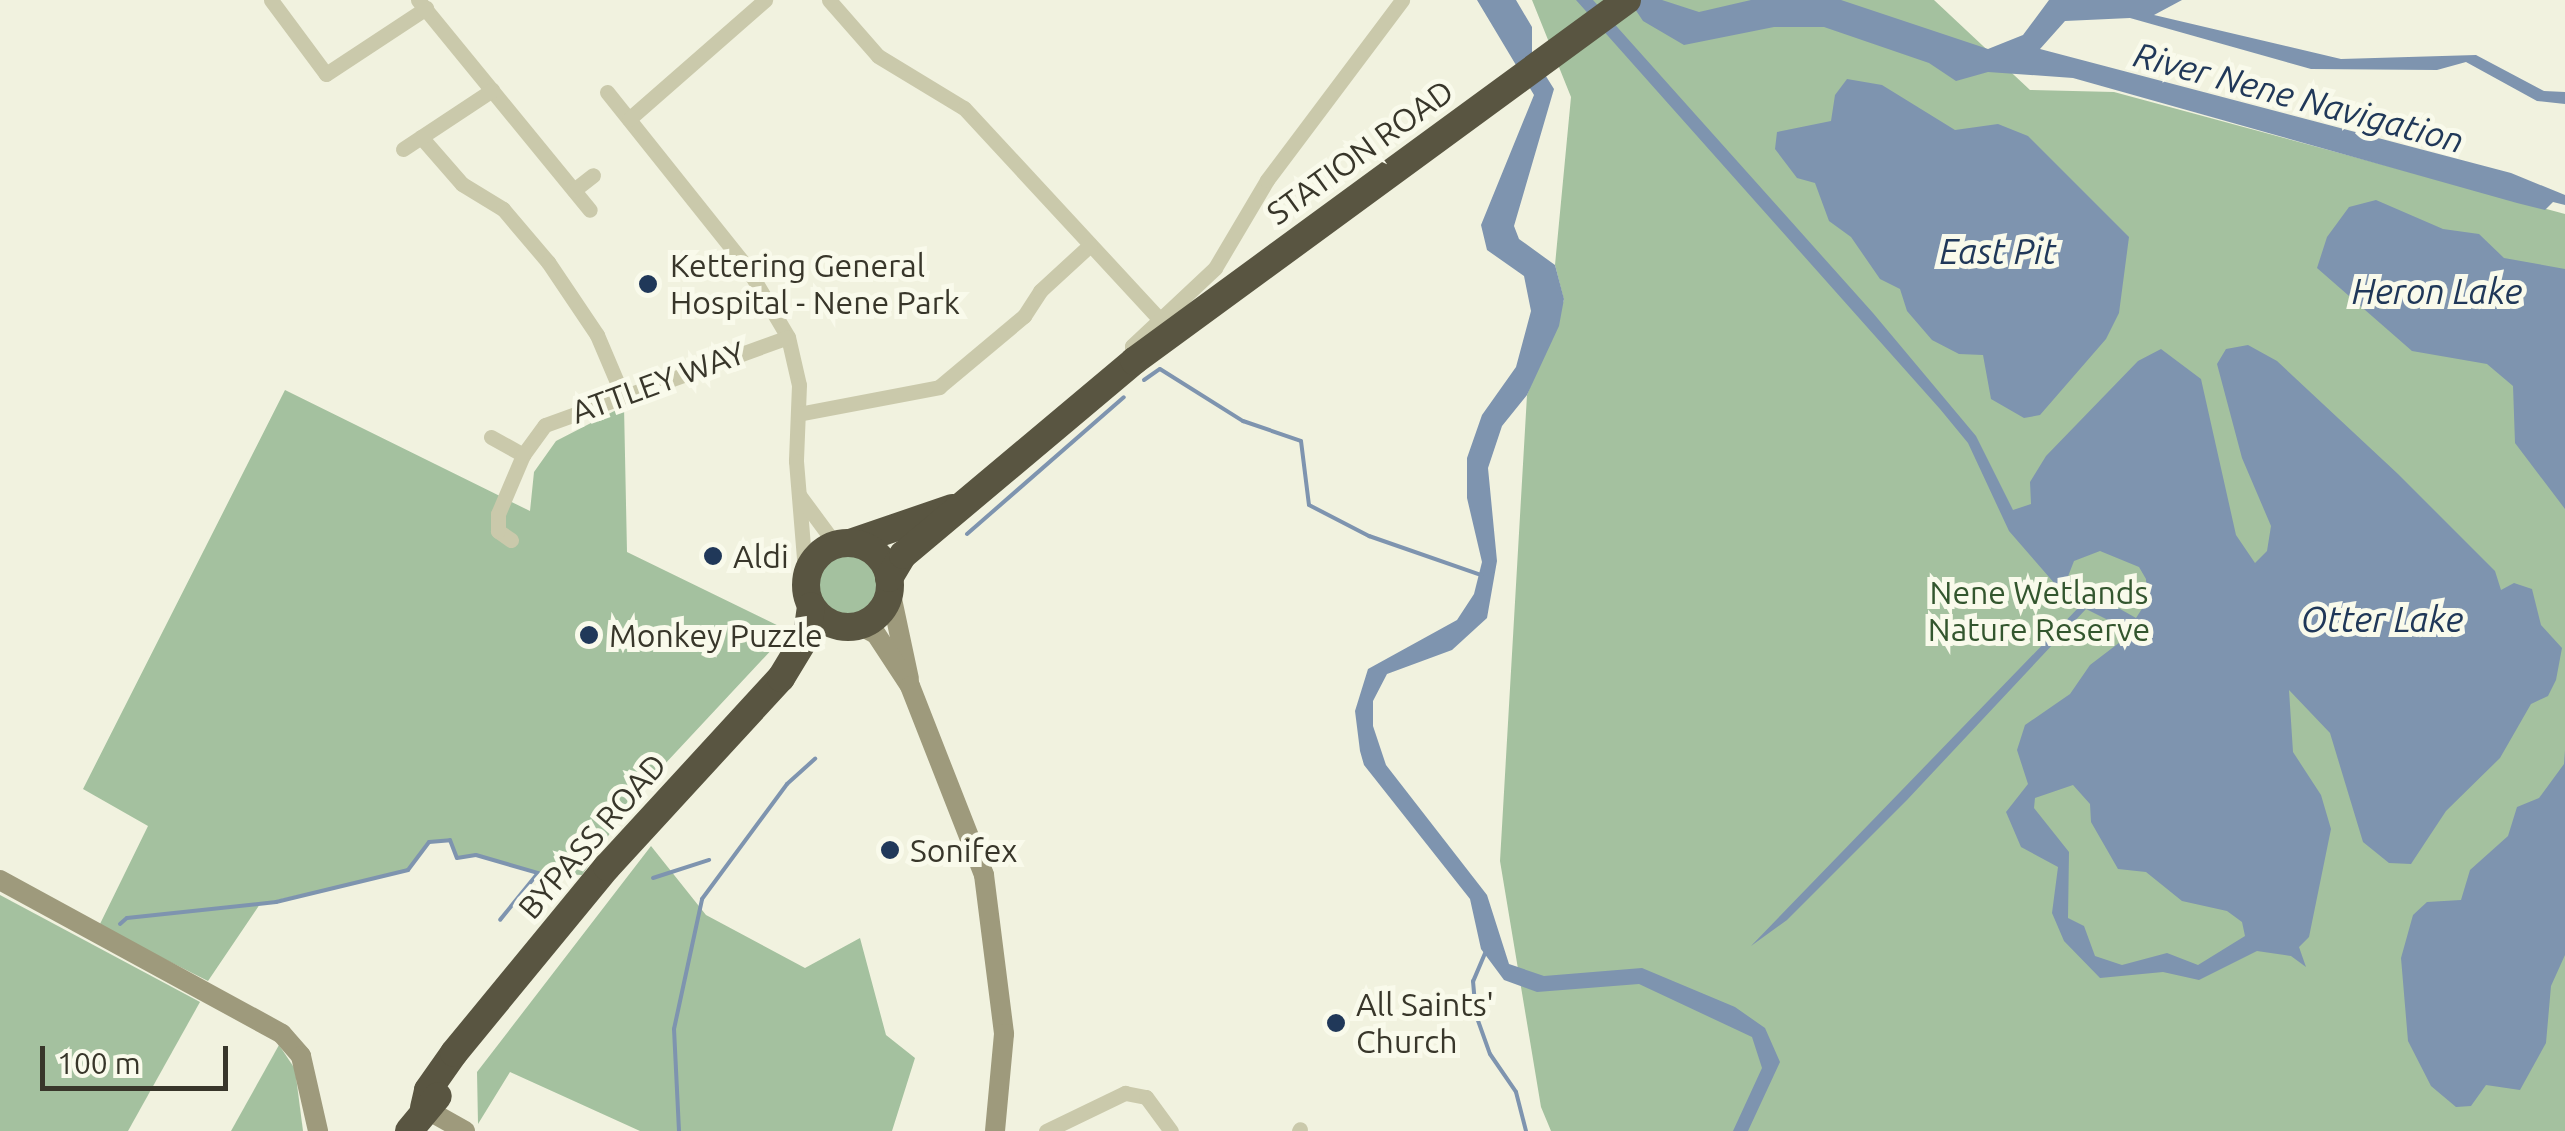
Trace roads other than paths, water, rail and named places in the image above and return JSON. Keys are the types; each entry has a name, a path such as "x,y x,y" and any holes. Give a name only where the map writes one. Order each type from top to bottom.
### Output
{"highway":[{"name":"STATION ROAD","path":"889,582 902,554 1134,361 1627,0"},
{"name":"STATION ROAD","path":"843,544 958,506"},
{"path":"843,544 878,556 889,582 881,610 855,626 831,624 809,594 817,556 843,544"},
{"name":"BYPASS ROAD","path":"417,1120 428,1090 607,867 781,678 807,635 809,594"},
{"name":"BYPASS ROAD","path":"781,678 855,626"}],"main road":[{"path":"889,582 910,686"},
{"path":"855,626 876,634 910,686 964,817 991,905 1004,1034 995,1131"},
{"path":"0,880 282,1034 301,1056 318,1131"},
{"path":"417,1120 465,1131"}],"street":[{"path":"271,0 326,74 422,4 590,210"},
{"path":"630,119 764,0"},
{"path":"828,0 878,56 964,108 1161,322"},
{"name":"STATION ROAD","path":"1134,361 1132,346 1215,268 1266,180 1402,0"},
{"path":"403,149 492,90"},
{"path":"608,92 746,266 788,337 798,414 799,495 809,594"},
{"path":"421,136 462,184 503,209 548,262 597,335 622,394"},
{"path":"574,190 593,175"},
{"path":"798,414 939,387 1024,316 1040,290 1090,245"},
{"name":"ATTLEY WAY","path":"511,540 496,522 524,455 545,425 788,337"},
{"path":"491,437 524,455"},
{"path":"799,495 843,544"},
{"path":"1046,1131 1125,1093 1146,1097 1171,1131"}],"water":[{"path":"1477,0 1516,0 1532,27 1532,54 1554,89 1514,226 1519,239 1555,265 1564,299 1559,326 1527,395 1502,426 1488,468 1497,561 1487,618 1452,650 1387,674 1373,701 1373,726 1386,765 1487,895 1509,964 1544,976 1642,968 1735,1007 1765,1028 1780,1062 1748,1131 1733,1131 1762,1068 1752,1037 1639,984 1537,992 1504,980 1481,949 1470,899 1364,765 1360,751 1355,711 1368,669 1457,620 1474,594 1482,562 1467,498 1467,458 1482,415 1516,367 1531,311 1524,276 1487,250 1481,225 1534,95"},
{"name":"Otter Lake","path":"1576,0 1593,0 1873,313 1976,436 2013,510 2031,504 2030,482 2046,456 2138,361 2161,349 2201,379 2236,535 2255,563 2267,551 2271,526 2242,458 2217,364 2226,349 2248,345 2277,361 2398,474 2495,571 2501,590 2514,583 2532,589 2541,625 2562,648 2556,680 2548,696 2531,704 2500,758 2446,811 2411,864 2389,863 2363,842 2330,733 2289,690 2293,752 2321,795 2331,829 2309,937 2299,947 2306,967 2291,956 2257,951 2199,980 2163,972 2100,978 2064,941 2052,913 2058,867 2021,847 2006,812 2028,784 2017,750 2025,725 2070,694 2090,665 2128,636 2126,629 2086,609 1907,800 1787,920 1751,946 2081,605 2069,600 2009,531 1968,443","holes":["2100,551 2139,567 2146,579 2147,601 2136,618 2067,579 2074,561","2073,785 2090,804 2091,822 2118,869 2146,872 2182,901 2227,911 2242,922 2245,936 2198,965 2167,953 2122,965 2095,956 2084,926 2068,918 2069,852 2034,808 2035,798"]},
{"path":"1629,0 1662,0 1699,12 1751,0 1841,0 1988,49 2023,35 2049,0 2182,0 2154,15 2341,59 2476,55 2544,91 2565,92 2565,104 2537,101 2466,62 2437,70 2311,69 2130,18 2065,21 2040,49 2511,173 2565,195 2565,205 2553,202 2545,210 2517,203 2073,78 1988,72 1956,81 1929,63 1824,27 1774,27 1684,45 1643,21"},
{"name":"East Pit","path":"1847,79 1882,85 1955,130 1998,124 2028,136 2129,237 2119,313 2106,339 2040,415 2024,418 1991,399 1983,355 1959,354 1932,340 1907,311 1900,289 1880,279 1851,237 1829,221 1815,183 1797,178 1775,149 1777,132 1831,121 1835,95"},
{"name":"Heron Lake","path":"2376,200 2443,229 2479,234 2504,258 2565,269 2565,509 2515,443 2513,386 2487,364 2412,351 2317,268 2327,237 2349,207"},
{"path":"2565,750 2565,955 2551,986 2546,1043 2520,1090 2486,1085 2471,1106 2456,1107 2431,1086 2408,1041 2401,958 2413,915 2427,902 2461,900 2470,870 2508,836 2517,807 2539,798 2564,764"}],"waterway":[{"path":"1144,380 1160,369 1243,421 1301,441 1309,505 1369,536 1481,575"},
{"path":"967,534 1124,397"},
{"path":"679,1131 674,1029 702,899 787,784 815,759"},
{"path":"120,924 127,918 276,902 408,870 429,842 450,840 457,858 476,855 538,873 500,920"},
{"path":"653,878 709,860"},
{"path":"1486,951 1473,981 1476,1015 1490,1054 1516,1092 1526,1131"}],"place":[{"name":"Kettering General Hospital - Nene Park","path":"648,284"},
{"name":"Aldi","path":"713,556"},
{"name":"Monkey Puzzle","path":"589,635"},
{"name":"Sonifex","path":"890,850"},
{"name":"All Saints' Church","path":"1336,1023"}],"water label":[{"name":"River Nene Navigation","path":"2299,97"}],"park label":[{"name":"Nene Wetlands Nature Reserve","path":"2039,612"}]}
